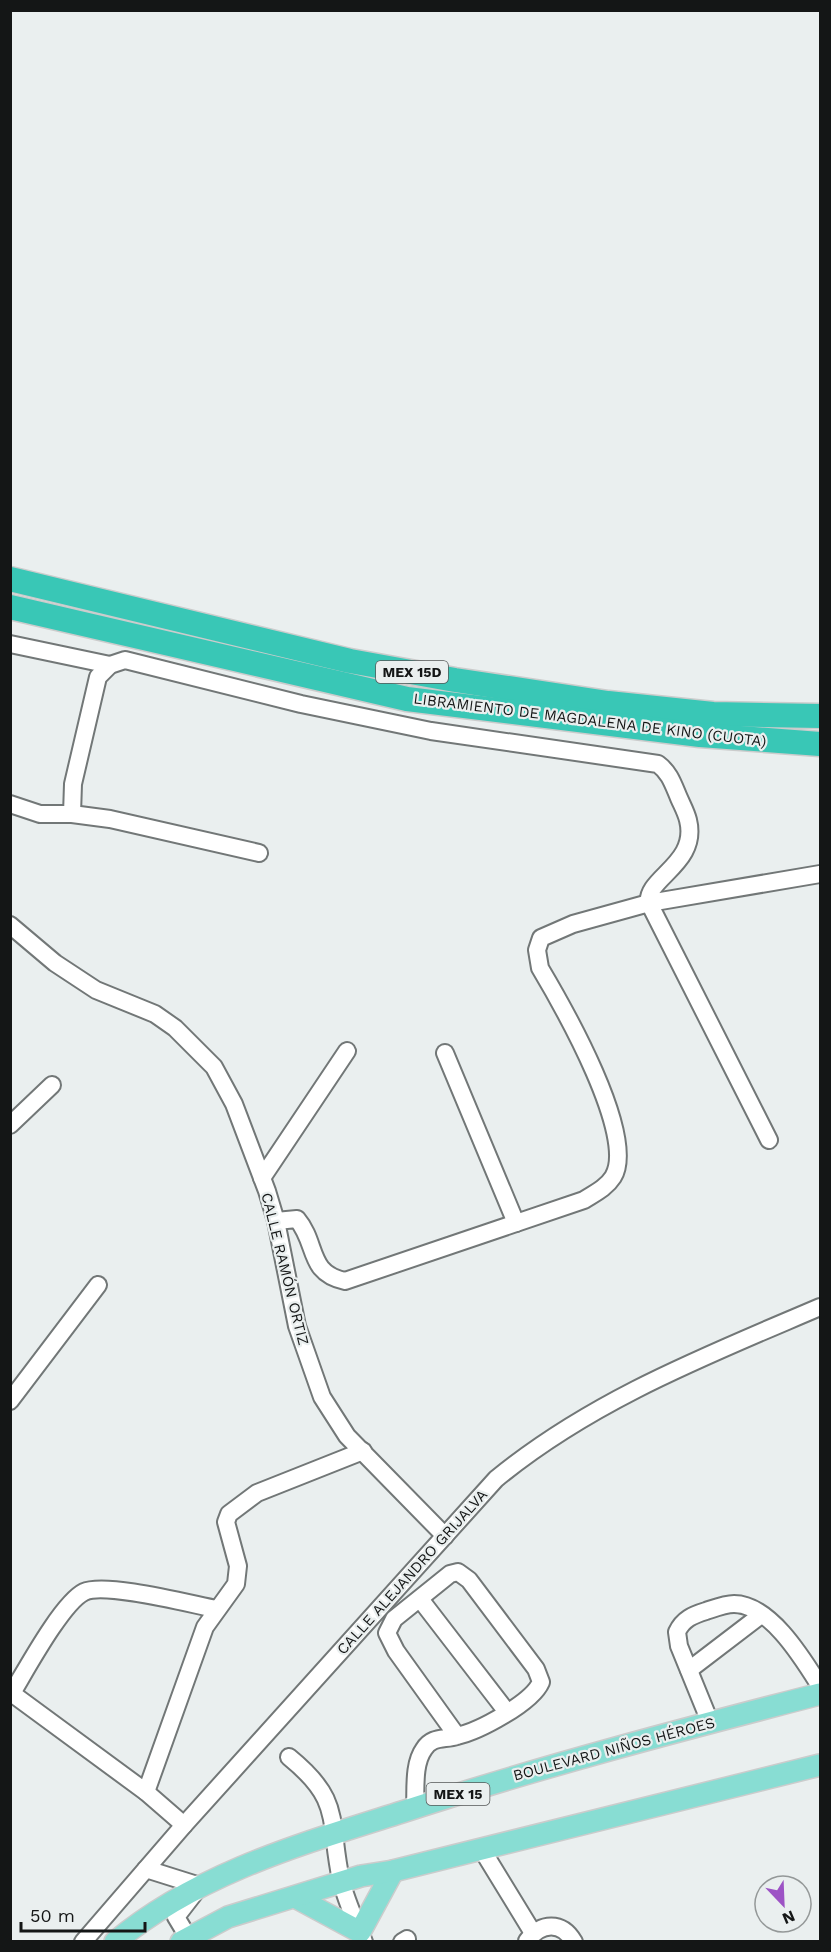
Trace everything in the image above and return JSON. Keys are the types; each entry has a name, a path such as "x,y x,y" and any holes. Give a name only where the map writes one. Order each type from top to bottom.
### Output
{"highway":[{"name":"LIBRAMIENTO DE MAGDALENA DE KINO (CUOTA)","path":"10,579 350,661 455,680 608,703 712,714 820,716"},
{"name":"LIBRAMIENTO DE MAGDALENA DE KINO (CUOTA)","path":"10,607 407,699 700,735 820,744"}],"main road":[{"name":"BOULEVARD NIÑOS HÉROES","path":"115,1941 200,1886 280,1850 550,1765 820,1694"},
{"path":"187,1940 228,1917 342,1882 820,1765"},
{"path":"295,1897 362,1937 393,1871"}],"street":[{"path":"10,644 110,665"},
{"path":"72,814 73,784 98,677 110,665 125,660 301,704 431,731 658,764 668,772 688,820 689,833 685,852 679,862 652,888 648,897 649,903 769,1140"},
{"path":"10,804 40,814 72,814 110,819 259,853"},
{"path":"276,1221 297,1219 303,1226 319,1268 334,1278 355,1280 584,1200 603,1189 614,1175 617,1162 615,1134 602,1088 540,968 537,950 541,938 573,924 649,903 820,874"},
{"path":"10,925 55,963 96,990 155,1014 197,1048 224,1082 262,1178"},
{"name":"CALLE RAMÓN ORTIZ","path":"347,1051 262,1178 276,1221 297,1326 322,1397 335,1419 363,1451 444,1536"},
{"path":"446,1053 516,1223"},
{"path":"10,1125 52,1085"},
{"path":"10,1401 98,1285"},
{"name":"CALLE ALEJANDRO GRIJALVA","path":"83,1941 184,1825 496,1479 551,1438 640,1387 820,1307"},
{"path":"146,1792 197,1649 216,1609 236,1584 239,1575 226,1522 230,1514 257,1493 363,1451"},
{"path":"415,1808 418,1764 422,1752 432,1740 457,1736 507,1712 537,1691 541,1682 540,1675 469,1580 458,1572 450,1574 394,1619 387,1634 392,1645 457,1736"},
{"path":"184,1825 146,1792 11,1692 65,1610 85,1592 108,1589 216,1609"},
{"path":"420,1599 507,1712"},
{"path":"710,1722 679,1646 677,1632 689,1617 734,1604 746,1606 761,1615 795,1647 820,1686"},
{"path":"689,1671 761,1615"},
{"path":"289,1757 316,1781 332,1809 342,1882 362,1937"},
{"path":"481,1848 530,1937 541,1927 561,1928 574,1941"},
{"path":"146,1869 200,1886 176,1917 187,1940"}]}
